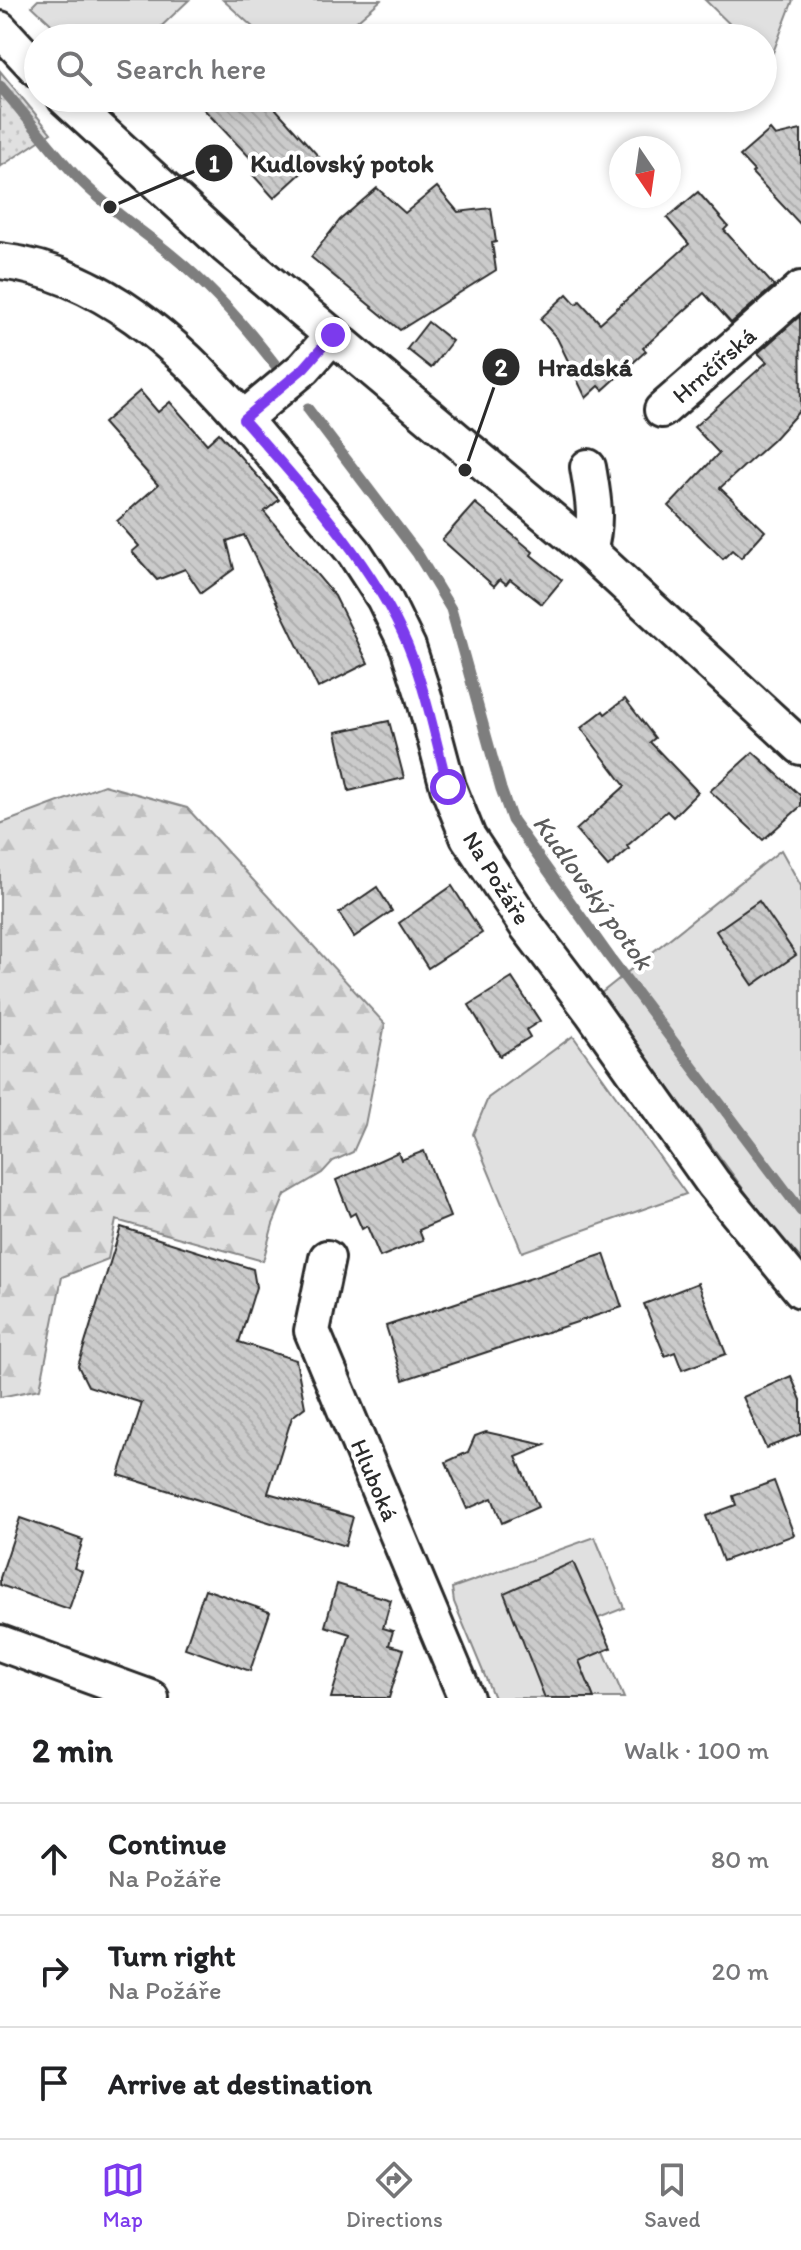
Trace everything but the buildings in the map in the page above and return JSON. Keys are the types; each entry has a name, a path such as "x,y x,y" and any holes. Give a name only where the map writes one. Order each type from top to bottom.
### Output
{"street":[{"path":"0,29 24,55"},
{"path":"80,112 227,247 589,551 801,747"},
{"name":"Na Požáře","path":"0,261 18,263 82,284 116,303 186,357 243,419 354,552 384,598 408,647 448,787 468,837 527,926 713,1183 801,1290"},
{"name":"Hrnčířská","path":"662,410 801,289"},
{"path":"243,419 304,368 333,335"},
{"path":"588,467 595,527 589,551"},
{"name":"Hluboká","path":"327,1258 312,1331 466,1698"},
{"path":"0,1643 151,1698"}],"green space":[{"path":"38,0 189,0 164,24 51,24 32,6"},
{"path":"223,0 381,0 353,24 250,24"},
{"path":"705,0 793,0 777,42 777,24 730,24"},
{"path":"0,71 24,100 24,112 34,112 51,133 0,167"},
{"path":"104,785 187,808 385,1024 365,1125 353,1152 333,1161 322,1173 285,1195 263,1261 116,1220 108,1259 62,1277 40,1389 0,1397 0,824"},
{"path":"781,850 801,886 801,1259 755,1205 600,994"},
{"path":"573,1036 686,1194 522,1252 473,1134 488,1098"},
{"path":"595,1537 624,1608 591,1621 624,1698 494,1698 454,1602 452,1588"}],"waterway":[{"name":"Kudlovský potok","path":"0,86 79,179 205,284 248,330 286,379"},
{"name":"Kudlovský potok","path":"308,409 417,553 451,609 512,820 611,959 801,1211"}],"place":[{"name":"Kudlovský potok","path":"110,207"},
{"name":"Hradská","path":"465,470"}],"route":[{"path":"333,335 304,368 243,419 354,552 384,598 408,647 448,787"}]}
